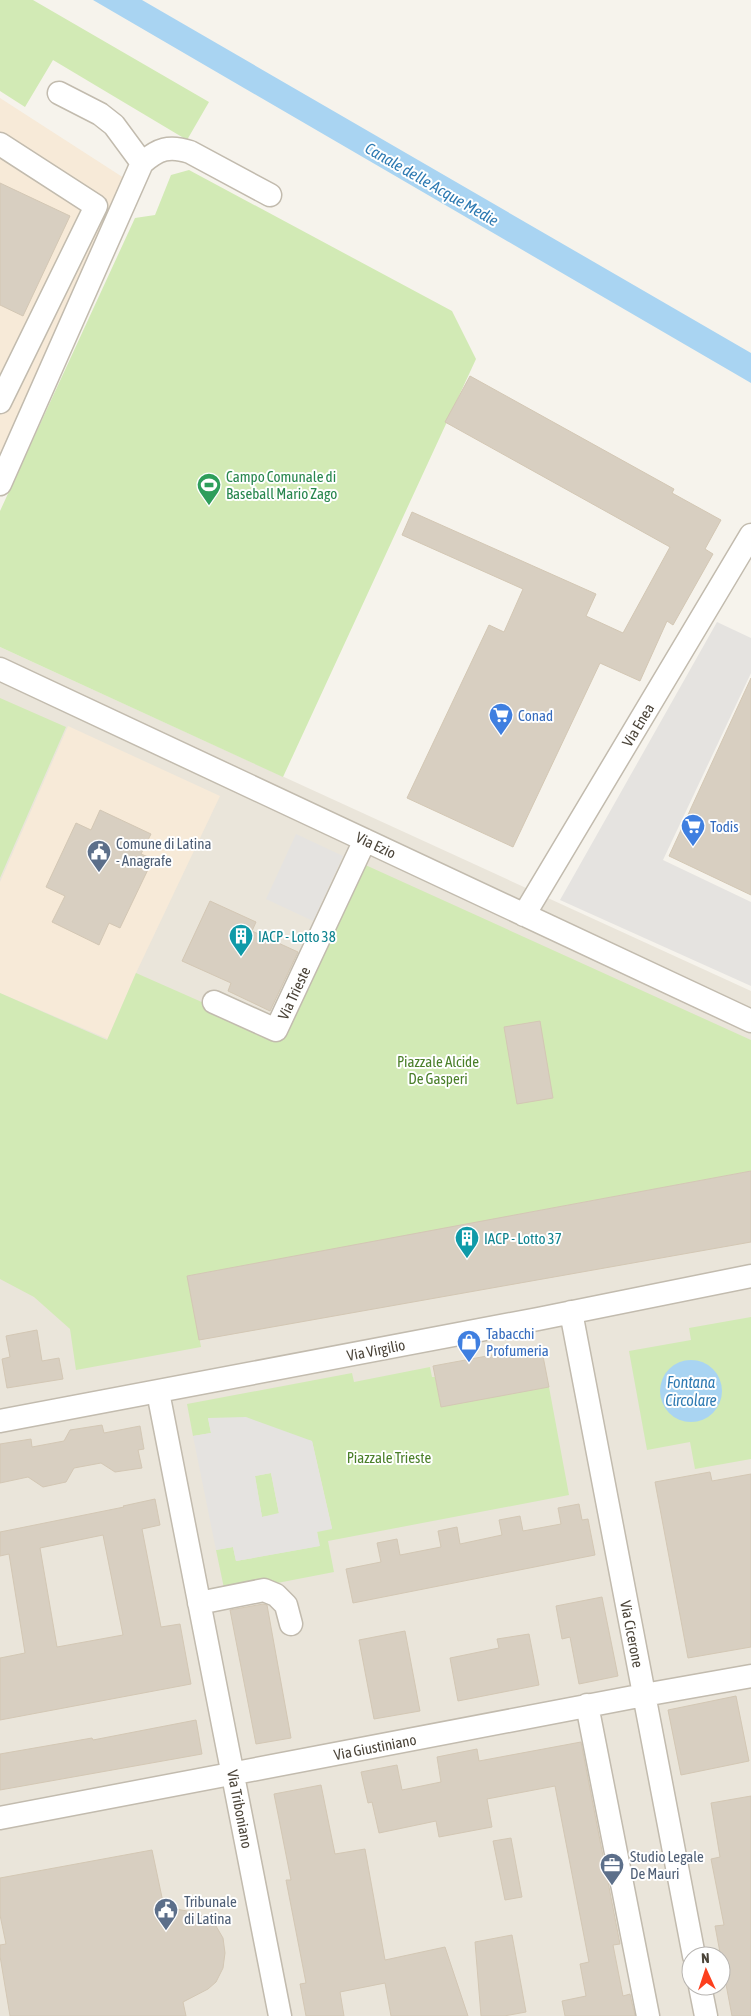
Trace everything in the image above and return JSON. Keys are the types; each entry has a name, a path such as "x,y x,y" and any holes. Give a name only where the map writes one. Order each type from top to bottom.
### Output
{"street":[{"path":"59,93 100,114 114,125 142,163"},
{"path":"0,144 96,206 0,402"},
{"path":"0,484 142,163 151,155 164,149 178,148 190,152 270,195"},
{"name":"Via Enea","path":"524,915 751,536"},
{"name":"Via Ezio","path":"0,669 751,1021"},
{"name":"Via Trieste","path":"214,1002 276,1030 365,840"},
{"name":"Via Virgilio","path":"0,1421 751,1276"},
{"name":"Via Cicerone","path":"571,1312 692,1946"},
{"name":"Via Triboniano","path":"158,1392 280,2016"},
{"path":"199,1603 264,1590 276,1595 286,1605 291,1624"},
{"name":"Via Giustiniano","path":"0,1818 587,1705 751,1676"},
{"path":"587,1705 648,2016"},
{"path":"702,1996 706,2016"}],"shaded area":[{"path":"0,98 124,178 0,457"},
{"path":"717,622 751,638 751,673 663,860 751,902 751,986 560,900"},
{"path":"0,647 751,991 751,2016 0,2016"},
{"path":"68,726 220,796 136,973 108,1039 0,993 0,882"},
{"path":"296,834 343,856 313,921 266,899"},
{"name":"Piazzale Trieste","path":"246,1417 312,1441 332,1529 317,1532 320,1546 236,1561 233,1547 216,1550 193,1436 211,1433 208,1418","holes":["271,1473 279,1513 262,1517 255,1476"]}],"green space":[{"path":"0,0 33,0 209,102 187,140 53,60 25,107 0,91"},
{"name":"Campo Comunale di Baseball Mario Zago","path":"189,170 452,311 476,359 283,777 0,647 0,511 135,218 155,215 171,175"},
{"path":"0,698 66,727 0,878"},
{"name":"Piazzale Alcide De Gasperi","path":"361,863 751,1040 751,1171 188,1276 201,1347 76,1370 70,1329 34,1297 0,1279 0,993 107,1040 136,973 281,1037"},
{"path":"751,1317 751,1459 695,1469 690,1442 647,1450 629,1351 691,1340 689,1328"},
{"name":"Piazzale Trieste","path":"430,1367 432,1377 435,1377 441,1406 549,1387 569,1495 328,1541 334,1572 225,1593 216,1550 233,1547 236,1561 319,1546 317,1531 332,1528 312,1441 208,1418 211,1433 193,1436 187,1404 352,1373 354,1382"},
{"path":"271,1473 279,1514 262,1517 255,1476"}],"water":[{"name":"Canale delle Acque Medie","path":"93,0 142,0 751,353 751,383"},
{"name":"Fontana Circolare","path":"691,1360 703,1362 713,1369 720,1379 722,1391 720,1403 713,1413 703,1420 691,1422 679,1420 669,1413 662,1403 660,1391 662,1379 669,1369 679,1362"}],"building":[{"path":"0,183 70,216 23,316 0,305"},
{"path":"470,376 674,489 672,493 721,520 705,549 713,554 673,625 667,621 640,681 600,663 513,847 407,798 489,625 504,632 523,589 402,535 412,512 596,594 586,616 623,633 670,547 445,422"},
{"path":"751,678 751,895 669,856"},
{"name":"Comune di Latina - Anagrafe","path":"100,810 151,834 141,854 153,859 120,928 109,923 99,945 52,922 65,896 46,887 76,823 91,830"},
{"name":"IACP - Lotto 38","path":"210,901 256,922 252,931 298,952 270,1011 228,991 231,983 182,961"},
{"path":"540,1021 553,1098 517,1104 504,1027"},
{"name":"IACP - Lotto 37","path":"751,1171 751,1242 199,1340 187,1276"},
{"path":"37,1330 42,1361 59,1358 63,1379 7,1388 2,1359 10,1357 6,1336"},
{"path":"541,1346 549,1387 441,1407 433,1366"},
{"path":"102,1425 104,1433 140,1426 144,1449 138,1450 142,1468 115,1472 101,1463 74,1468 66,1482 43,1487 28,1477 0,1483 0,1444 31,1439 32,1447 64,1441 70,1430"},
{"path":"710,1472 712,1481 751,1474 751,1647 688,1658 655,1482"},
{"path":"155,1499 160,1525 142,1529 161,1627 180,1624 191,1684 0,1720 0,1658 25,1653 9,1554 0,1556 0,1532","holes":["103,1535 123,1635 57,1647 40,1548"]},
{"path":"579,1504 582,1520 588,1519 595,1555 353,1603 346,1569 381,1562 377,1543 397,1539 400,1555 441,1547 438,1531 457,1527 460,1544 502,1535 499,1520 520,1516 523,1531 561,1524 558,1508"},
{"path":"602,1597 618,1676 579,1684 570,1637 562,1639 556,1606"},
{"path":"263,1604 267,1605 291,1738 256,1744 230,1610"},
{"path":"405,1631 420,1711 374,1719 359,1640"},
{"path":"529,1634 539,1685 458,1701 450,1658 499,1648 497,1639"},
{"path":"736,1696 749,1761 681,1775 668,1710"},
{"path":"196,1720 202,1754 0,1790 0,1754 92,1738 93,1740"},
{"path":"581,1742 620,1944 613,1945 623,1996 630,1994 635,2016 565,2016 562,2001 586,1996 580,1964 589,1962 555,1786 487,1799 492,1827 439,1837 436,1821 379,1833 372,1802 368,1803 361,1772 397,1765 402,1790 441,1782 437,1757 477,1749 479,1761"},
{"path":"321,1785 335,1854 365,1849 385,1960 445,1947 468,2016 391,2016 385,1983 340,1992 344,2016 306,2016 300,1984 306,1983 286,1880 291,1880 274,1794"},
{"path":"751,1796 751,2016 732,2016 728,1996 731,1996 731,1946 719,1946 715,1926 724,1925 711,1859 720,1857 711,1803"},
{"path":"511,1838 522,1897 505,1900 493,1841"},
{"name":"Tribunale di Latina","path":"152,1850 164,1907 193,1912 205,1917 216,1926 223,1938 225,1953 223,1968 216,1982 208,1989 183,2002 186,2016 10,2016 0,1956 0,1945 6,1944 0,1915 0,1878"},
{"path":"512,1935 526,2012 504,2016 481,2016 475,1942"}],"place":[{"name":"Campo Comunale di Baseball Mario Zago","path":"209,506"},
{"name":"Conad","path":"501,736"},
{"name":"Todis","path":"693,847"},
{"name":"Comune di Latina - Anagrafe","path":"99,873"},
{"name":"IACP - Lotto 38","path":"241,957"},
{"name":"IACP - Lotto 37","path":"467,1259"},
{"name":"Tabacchi Profumeria","path":"469,1363"},
{"name":"Studio Legale De Mauri","path":"612,1886"},
{"name":"Tribunale di Latina","path":"166,1931"}]}
